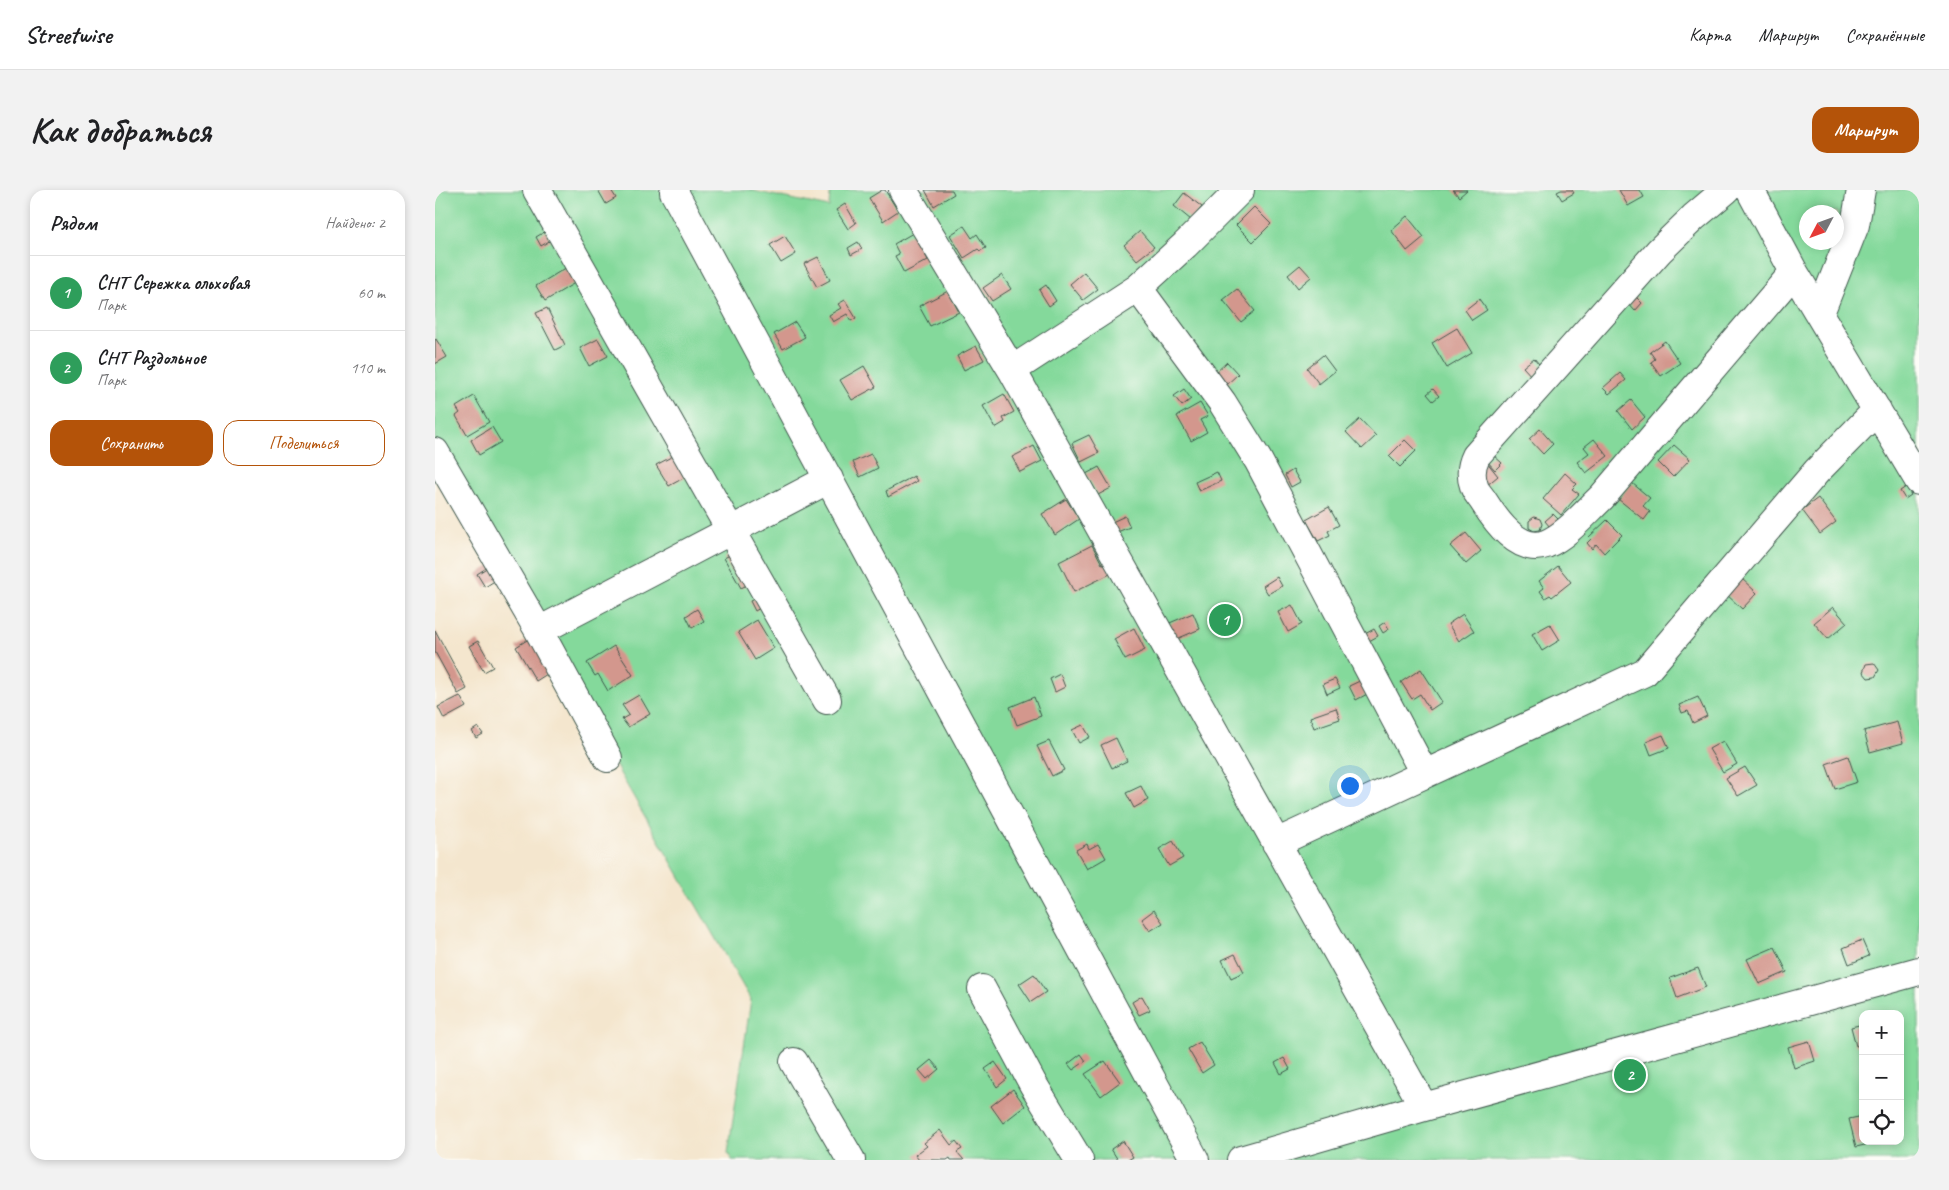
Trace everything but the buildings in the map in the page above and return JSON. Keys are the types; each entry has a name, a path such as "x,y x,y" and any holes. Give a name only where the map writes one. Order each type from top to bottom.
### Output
{"lane":[{"path":"537,190 827,700"},
{"path":"903,190 1012,370 1424,1107"},
{"path":"1012,370 1138,288 1185,245 1240,190"},
{"path":"1726,190 1694,216 1659,251 1476,456 1471,468 1474,487 1509,534 1526,544 1545,544 1567,530 1602,497 1794,272"},
{"path":"1750,190 1794,272 1919,481"},
{"path":"1820,313 1855,225 1861,190"},
{"path":"675,192 1195,1160"},
{"path":"1138,288 1222,402 1258,460 1425,773"},
{"path":"1276,843 1645,672 1817,471 1877,410"},
{"path":"435,452 539,631 608,758"},
{"path":"539,631 829,479"},
{"path":"1257,1157 1424,1107 1919,972"},
{"path":"982,989 1033,1084 1079,1160"},
{"path":"794,1062 851,1160"}],"green space":[{"path":"435,190 749,190 829,207 830,190 1919,190 1919,1160 732,1160 728,1153 751,1000 435,453"}],"place":[{"name":"СНТ Сережка ольховая","path":"1225,620"},
{"name":"СНТ Раздольное","path":"1630,1075"}]}
